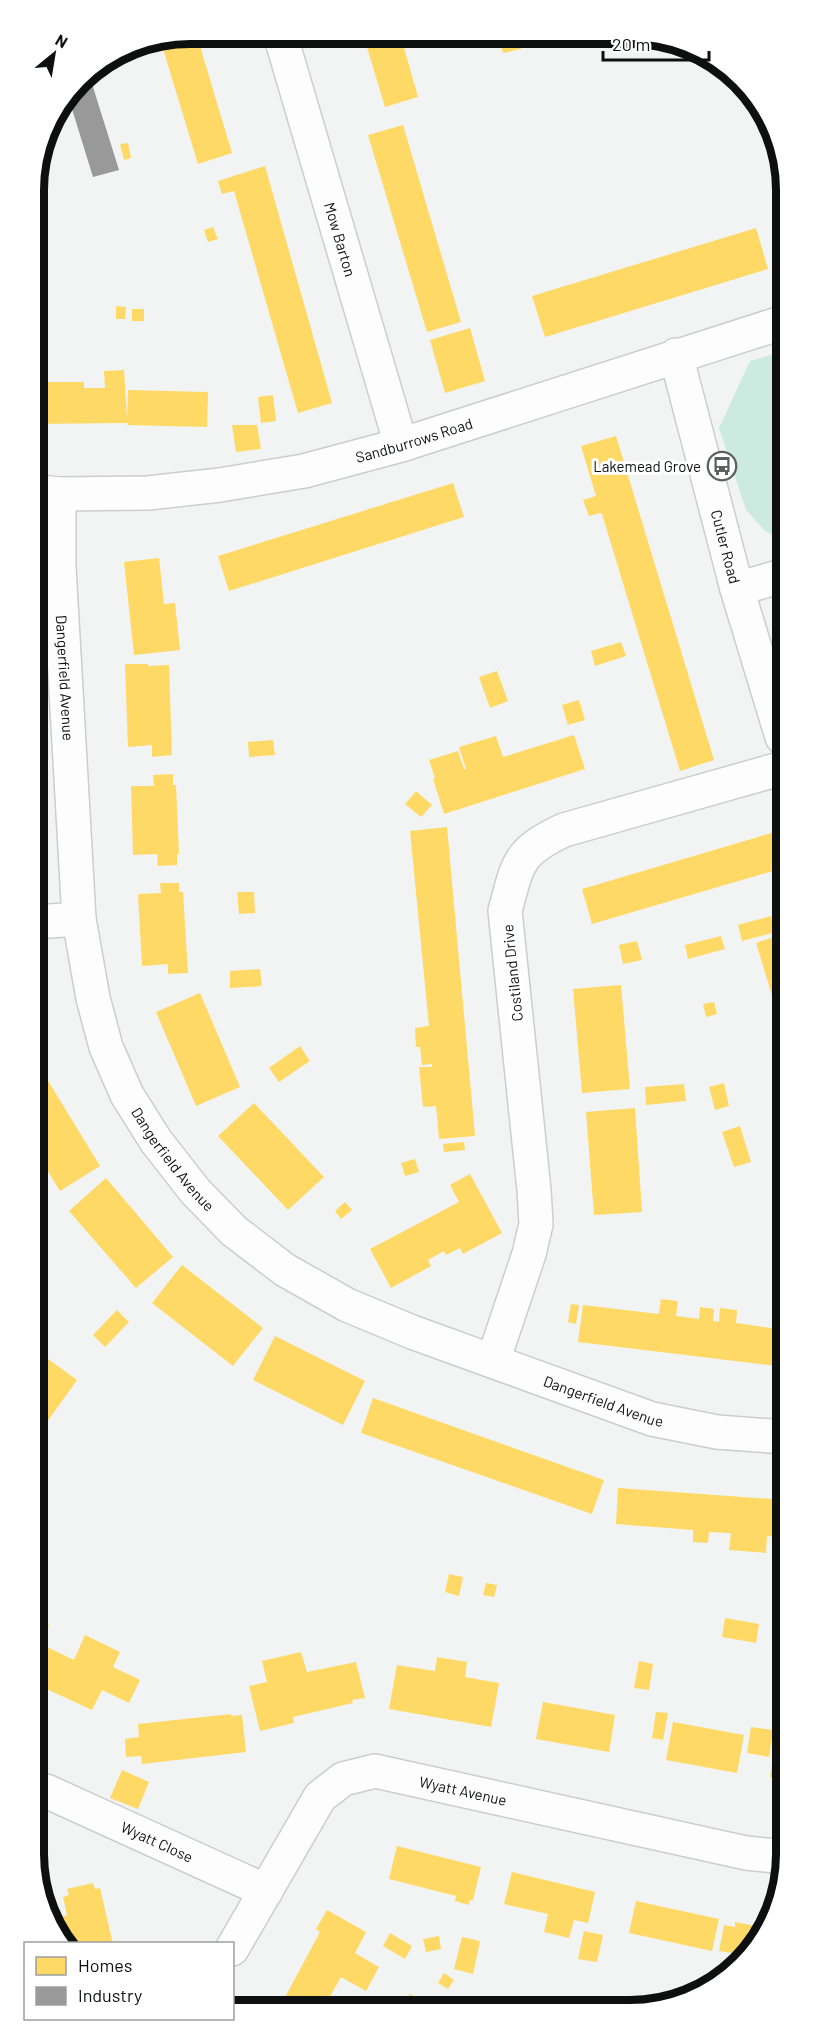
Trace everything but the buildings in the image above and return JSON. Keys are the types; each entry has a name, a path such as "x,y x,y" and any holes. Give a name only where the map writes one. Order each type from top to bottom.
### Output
{"street":[{"name":"Mow Barton","path":"283,44 401,445"},
{"name":"Sandburrows Road","path":"46,492 148,493 220,485 304,471 401,445 776,325"},
{"name":"Cutler Road","path":"676,355 737,589 776,716"},
{"name":"Dangerfield Avenue","path":"46,492 59,567 79,919 93,998 106,1047 127,1095 156,1141 195,1191 234,1231 285,1270 346,1305 412,1332 652,1419 717,1432 775,1436"},
{"path":"737,589 776,578"},
{"name":"Costiland Drive","path":"492,1361 529,1254 536,1224 528,1121 505,911 514,877 524,855 541,841 564,830 776,770"},
{"path":"44,921 79,919"},
{"name":"Wyatt Avenue","path":"234,1946 320,1797 343,1779 375,1771 746,1853 775,1856"},
{"name":"Wyatt Close","path":"46,1791 266,1891"}],"green space":[{"path":"776,353 776,537 764,530 746,510 719,428 750,361"}],"place":[{"name":"Lakemead Grove","path":"722,466"}]}
